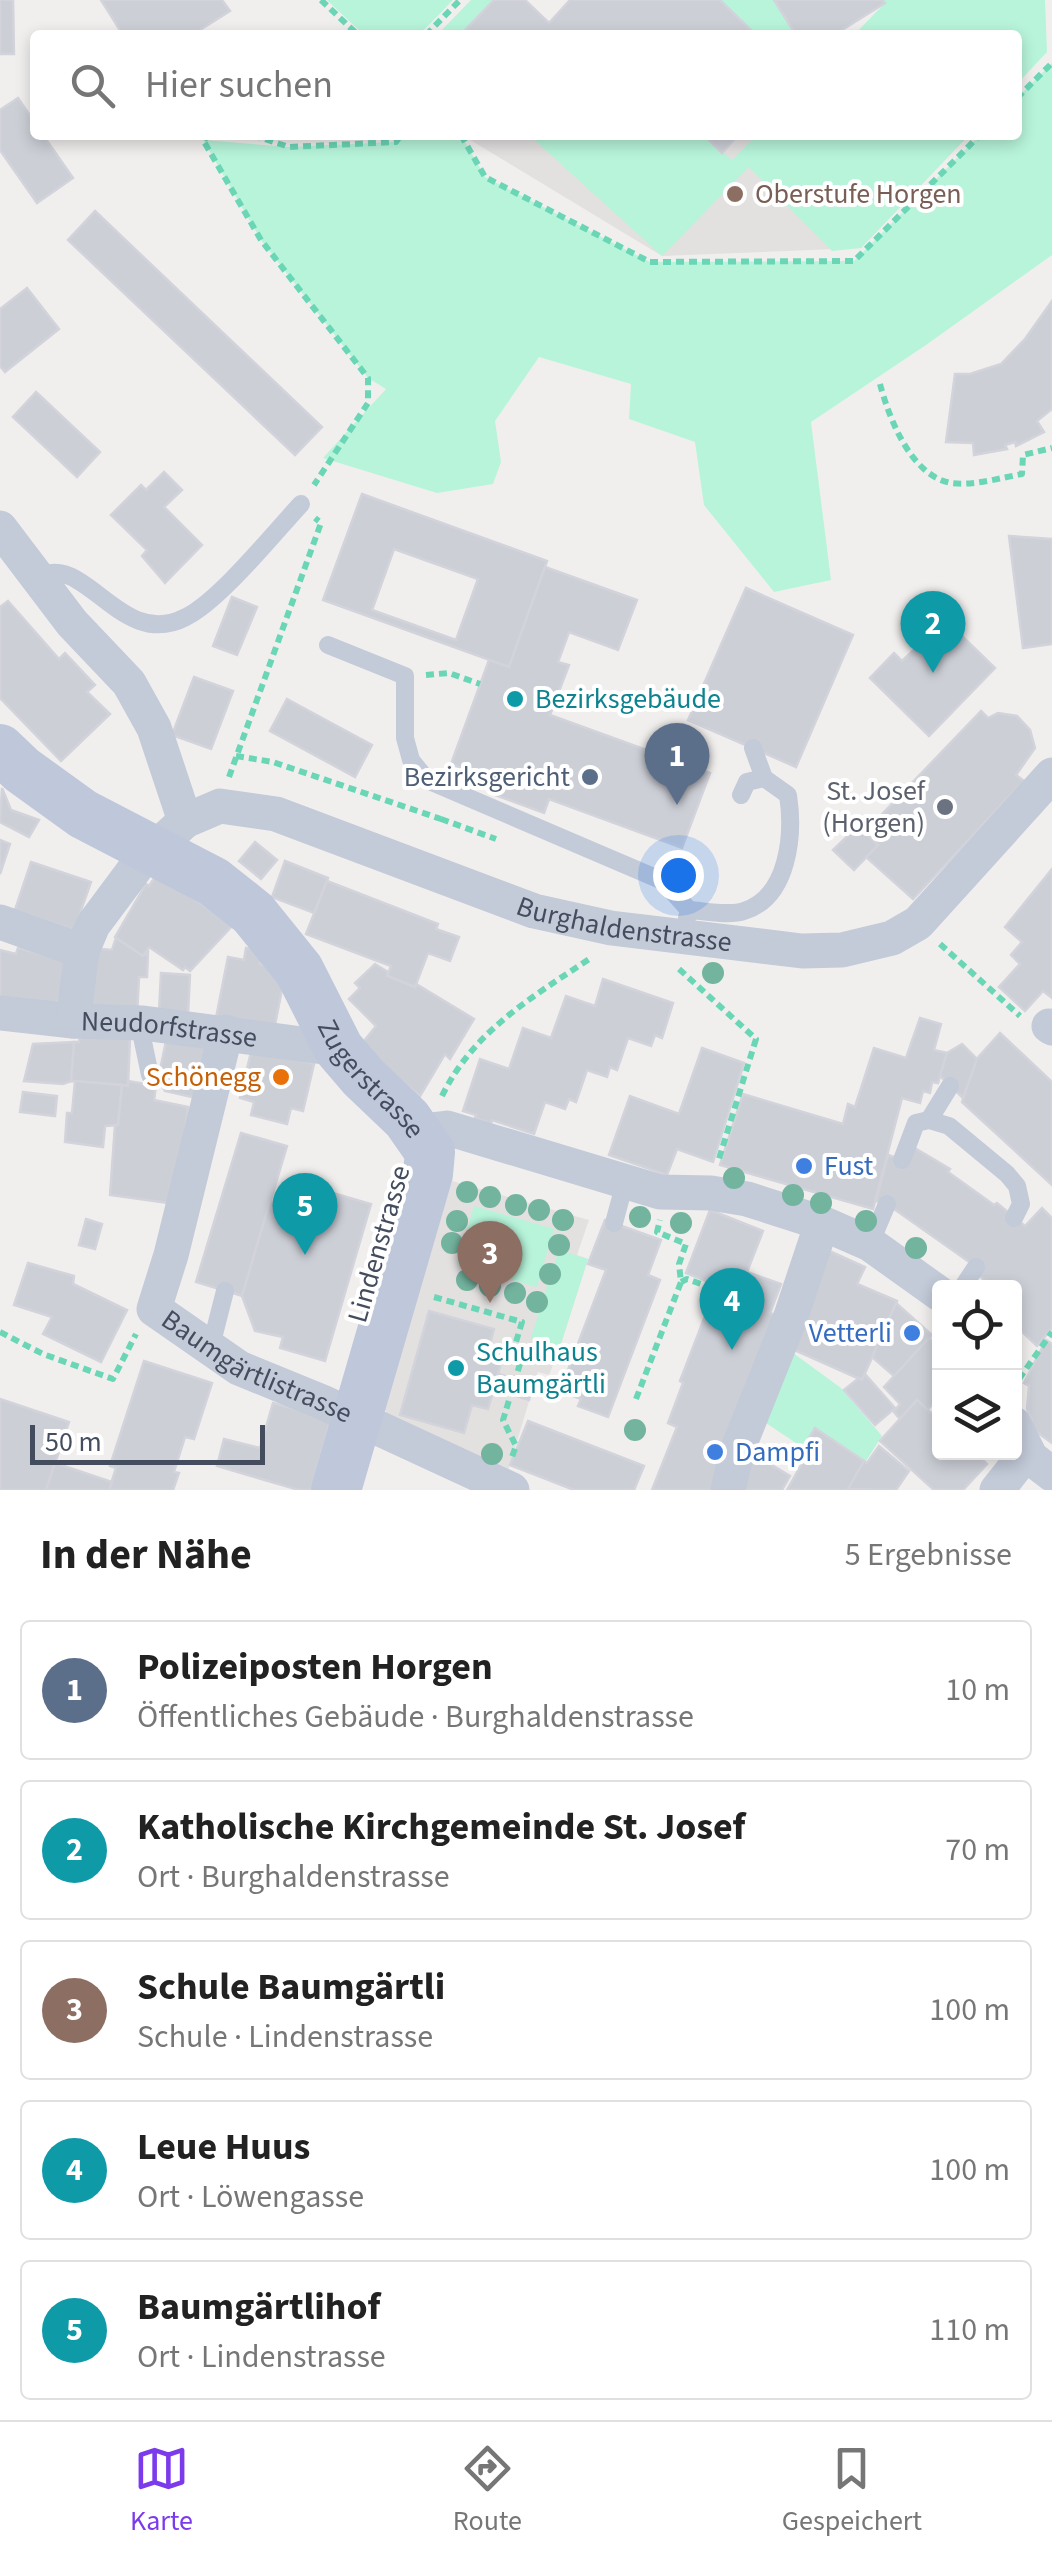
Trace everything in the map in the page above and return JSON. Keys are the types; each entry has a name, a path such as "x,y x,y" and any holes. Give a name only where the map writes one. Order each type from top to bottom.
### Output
{"main road":[{"name":"Zugerstrasse","path":"0,749 84,814 170,835 214,882 263,924 299,970 339,1049 363,1078 407,1119 427,1116"},
{"name":"Lindenstrasse","path":"336,1490 355,1418 344,1381 346,1356 397,1178 427,1116"}],"street":[{"path":"0,528 72,624 129,683 154,728 170,835 140,862 94,925 82,951 73,1021"},
{"name":"Burghaldenstrasse","path":"170,835 220,806 276,814 534,911 610,928 684,933 802,951 842,950 892,938 918,923 1052,775"},
{"path":"0,922 82,951"},
{"name":"Neudorfstrasse","path":"0,1012 226,1032 339,1049"},
{"name":"Baumgärtlistrasse","path":"226,1032 154,1309 239,1368 510,1478"},
{"name":"Zugerstrasse","path":"427,1116 447,1128 660,1192 711,1193 747,1199 822,1223 870,1244 932,1288"},
{"path":"728,1490 737,1451 791,1316 822,1223"},
{"path":"997,1490 1031,1450"}],"lane":[{"path":"37,578 60,571 142,624 159,625 184,619 204,605 301,504"},
{"path":"328,645 405,676 405,738 410,760 427,780 663,881 684,933 743,912 771,895 784,867 791,815 788,795 764,778 753,748"},
{"path":"741,795 747,782 764,778"},
{"path":"143,1023 150,1074"},
{"path":"929,1120 950,1086"},
{"path":"902,1160 916,1123 929,1120 949,1126 1017,1186 1021,1204 1014,1218"},
{"path":"614,1223 620,1179"},
{"path":"870,1244 887,1204"},
{"path":"967,1280 976,1267"},
{"path":"210,1350 225,1291"}],"path":[{"path":"321,0 353,30"},
{"path":"431,30 460,0"},
{"path":"1022,93 1052,63"},
{"path":"202,140 261,240 368,378 368,403 301,504 321,523 236,756 273,762 441,818 456,794"},
{"path":"269,140 289,147 398,140"},
{"path":"465,140 485,177 650,262 706,262 854,261 975,140"},
{"path":"880,384 889,418 905,447 937,479 954,484 1022,474 1023,454 1052,448"},
{"path":"405,676 449,673 480,684"},
{"path":"684,933 678,968 756,1039 714,1175"},
{"path":"931,936 1015,1014"},
{"path":"427,1116 454,1070 478,1040 607,948"},
{"path":"636,1400 681,1282 679,1264 686,1244 657,1232"},
{"path":"681,1282 686,1279 721,1291"},
{"path":"425,1294 522,1322 513,1352 523,1354 503,1420 516,1446 510,1478"},
{"path":"0,1332 43,1354 113,1379 144,1318 154,1309"},
{"path":"1022,1376 1052,1332"}],"shaded area":[{"name":"Oberstufe Horgen","path":"470,140 964,140 861,248 662,256"},
{"path":"452,1181 589,1220 577,1255 588,1259 560,1347 549,1375 538,1372 507,1474 390,1419 384,1408"}],"green space":[{"path":"327,0 453,0 424,30 359,30"},
{"path":"471,0 494,0 468,30 442,30"},
{"path":"720,0 774,0 793,30 751,30"},
{"path":"882,0 1045,0 1047,52 1022,79 1022,30 859,30 884,4"},
{"path":"1052,63 1052,255 811,422 831,580 774,592 704,505 695,442 629,419 631,384 539,357 495,421 501,462 493,484 437,493 323,458 386,389 368,378 261,240 203,140 289,147 464,140 485,177 650,262 854,261 975,140 1022,140 1022,93"},
{"name":"Oberstufe Horgen","path":"534,140 710,140 732,160 752,140 964,140 861,248 832,251 749,167 662,256"},
{"path":"474,1206 554,1229 537,1287 457,1264"},
{"path":"559,1250 588,1259 560,1347 531,1338"},
{"path":"789,1350 841,1388 882,1436 866,1461 815,1427 802,1447 763,1421"}],"building":[{"path":"0,0 13,0 14,54 0,54"},
{"path":"101,0 222,0 230,11 200,30 120,30"},
{"path":"494,0 525,0 549,23 570,0 720,0 751,30 467,30"},
{"path":"774,0 885,3 842,30 793,30"},
{"path":"18,98 30,116 30,140 46,140 73,178 37,203 0,150 0,110"},
{"path":"709,140 734,140 722,153"},
{"path":"95,211 322,427 295,455 68,240"},
{"path":"27,288 59,329 5,372 0,366 0,309"},
{"path":"1052,301 1052,409 1037,421 1044,432 1016,446 1015,442 1005,445 1007,449 974,455 973,443 946,442 955,374 970,374 1001,364"},
{"path":"36,392 100,452 77,477 13,417"},
{"path":"164,472 182,490 164,507 202,545 165,583 142,556 147,550 111,515 141,485 146,490"},
{"path":"362,494 547,561 509,667 323,600","holes":["394,549 478,579 456,640 372,610"]},
{"path":"1009,536 1052,539 1052,644 1023,648"},
{"name":"Bezirksgebäude","path":"545,567 637,600 618,650 569,632 558,662 569,665 550,715 710,773 682,848 549,799 544,813 490,793 495,780 451,764 489,660 509,667"},
{"path":"746,588 853,635 796,767 688,720"},
{"path":"232,597 257,607 237,655 213,646"},
{"path":"8,601 59,659 65,653 95,685 87,692 110,714 61,761 0,698 0,607"},
{"path":"934,609 995,668 929,736 870,678 894,653 902,661 917,647 906,636"},
{"path":"194,677 233,691 211,749 172,735"},
{"path":"287,699 372,745 355,777 270,731"},
{"name":"St. Josef (Horgen)","path":"981,711 988,718 998,713 1017,716 1030,730 1035,748 1016,775 1024,781 913,899 866,857 878,845 865,832"},
{"path":"2,788 11,810 39,820 29,837 0,822"},
{"path":"858,826 878,845 854,870 833,850"},
{"path":"0,840 10,844 0,874"},
{"path":"255,842 277,860 261,879 239,861"},
{"path":"285,861 328,878 314,913 272,897"},
{"path":"31,862 91,882 74,930 15,910"},
{"path":"1052,869 1052,998 1043,991 1025,1011 999,987 1020,964 1011,955 1022,942 1005,927"},
{"path":"157,874 233,925 190,971 149,947 143,956 115,937 146,884 149,886"},
{"path":"327,881 438,924 436,929 459,937 450,961 428,953 415,987 387,976 391,966 306,934"},
{"path":"116,938 143,956 148,952 147,977 139,977 137,1015 88,1013 92,948 112,950"},
{"path":"18,948 64,960 62,997 50,1008 0,998 0,950 16,954"},
{"path":"246,948 263,951 260,964 286,969 274,1030 216,1018 228,957 244,960"},
{"path":"375,964 388,972 387,976 415,987 416,984 474,1019 450,1059 445,1054 420,1096 360,1046 376,1026 349,999 360,988 355,983"},
{"path":"161,973 190,975 188,1014 159,1012"},
{"path":"603,979 673,1003 662,1038 655,1035 651,1046 628,1038 617,1070 610,1067 607,1077 587,1070 576,1102 569,1099 565,1109 545,1102 534,1134 492,1120 491,1124 463,1111 480,1059 509,1069 523,1028 551,1038 566,996 595,1006"},
{"path":"920,1018 941,1024 934,1050 947,1053 938,1083 932,1082 930,1093 923,1091 920,1103 902,1098 873,1209 720,1165 743,1094 843,1124 848,1104 855,1107 874,1048 906,1058"},
{"path":"168,1032 218,1039 205,1100 165,1091 158,1079"},
{"path":"80,1033 130,1037 128,1086 71,1081 74,1042 79,1042"},
{"path":"1000,1033 1052,1082 1052,1185 962,1102 975,1061"},
{"path":"74,1042 71,1081 24,1081 33,1044"},
{"path":"962,1044 977,1059 963,1098 940,1076 947,1053"},
{"path":"252,1048 314,1064 303,1111 291,1108 287,1124 251,1115 254,1102 240,1098"},
{"path":"702,1048 744,1063 713,1162 677,1149 667,1175 609,1155 630,1096 679,1114"},
{"path":"75,1081 122,1085 118,1125 105,1126 103,1147 65,1142"},
{"path":"128,1081 156,1086 154,1100 188,1107 176,1204 110,1195 115,1125 122,1085 128,1086"},
{"path":"23,1092 57,1096 55,1116 20,1112"},
{"path":"241,1133 287,1146 242,1296 196,1282"},
{"path":"913,1147 950,1169 948,1172 1025,1226 1042,1208 1052,1218 1052,1328 1037,1346 1022,1332 1022,1280 984,1280 979,1275 982,1271 887,1204 876,1201 888,1155 908,1162"},
{"path":"326,1191 371,1204 325,1361 280,1348 283,1337 255,1331 242,1296 270,1201 316,1215"},
{"path":"710,1210 763,1231 747,1272 781,1284 770,1313 783,1318 724,1490 652,1490 677,1427 668,1423 683,1383 680,1381 714,1293 719,1294 722,1287 686,1273"},
{"path":"86,1219 102,1224 95,1249 79,1245"},
{"path":"605,1220 661,1240 648,1275 660,1280 608,1417 578,1406 581,1399 560,1391 606,1270 588,1264"},
{"path":"825,1249 865,1267 857,1284 897,1301 862,1380 790,1348"},
{"path":"28,1263 74,1276 73,1284 127,1310 101,1362 43,1334 52,1317 14,1305"},
{"path":"896,1303 932,1335 894,1376 872,1357"},
{"name":"Schulhaus Baumgärtli","path":"429,1311 494,1329 486,1359 501,1363 488,1409 472,1405 464,1433 400,1415"},
{"path":"929,1338 932,1405 927,1410 917,1400 900,1419 894,1412 900,1404 884,1387"},
{"path":"1046,1340 1052,1344 1052,1443 1028,1426 1032,1420 1027,1409 1029,1386 1024,1383"},
{"path":"144,1361 212,1383 194,1439 185,1437 173,1490 109,1490 116,1468 110,1466"},
{"path":"498,1374 534,1384 529,1400 494,1389"},
{"path":"865,1374 895,1408 875,1425 844,1390"},
{"path":"0,1399 69,1422 46,1490 0,1490"},
{"path":"917,1400 932,1414 932,1460 983,1460 987,1464 963,1490 934,1490 880,1441"},
{"path":"273,1403 331,1419 311,1490 217,1466 224,1439 260,1448"},
{"path":"528,1421 644,1466 634,1490 574,1490 510,1465"},
{"path":"815,1428 864,1461 848,1489 851,1490 787,1490 804,1460 812,1464 816,1456 803,1448"},
{"path":"879,1446 909,1471 896,1490 848,1489 864,1461 867,1463"},
{"path":"743,1448 790,1476 782,1490 733,1490"},
{"path":"55,1463 112,1482 109,1490 46,1490"}],"place":[{"name":"Oberstufe Horgen","path":"735,194"},
{"name":"Katholische Kirchgemeinde St. Josef","path":"933,673"},
{"name":"Bezirksgebäude","path":"515,699"},
{"name":"Bezirksgericht","path":"590,777"},
{"name":"Polizeiposten Horgen","path":"677,805"},
{"name":"St. Josef (Horgen)","path":"945,807"},
{"name":"Schönegg","path":"281,1077"},
{"name":"Fust","path":"804,1166"},
{"name":"Baumgärtlihof","path":"305,1255"},
{"name":"Schule Baumgärtli","path":"490,1303"},
{"name":"Vetterli","path":"912,1333"},
{"name":"Leue Huus","path":"732,1350"},
{"name":"Schulhaus Baumgärtli","path":"456,1368"},
{"name":"Dampfi","path":"715,1452"}]}
